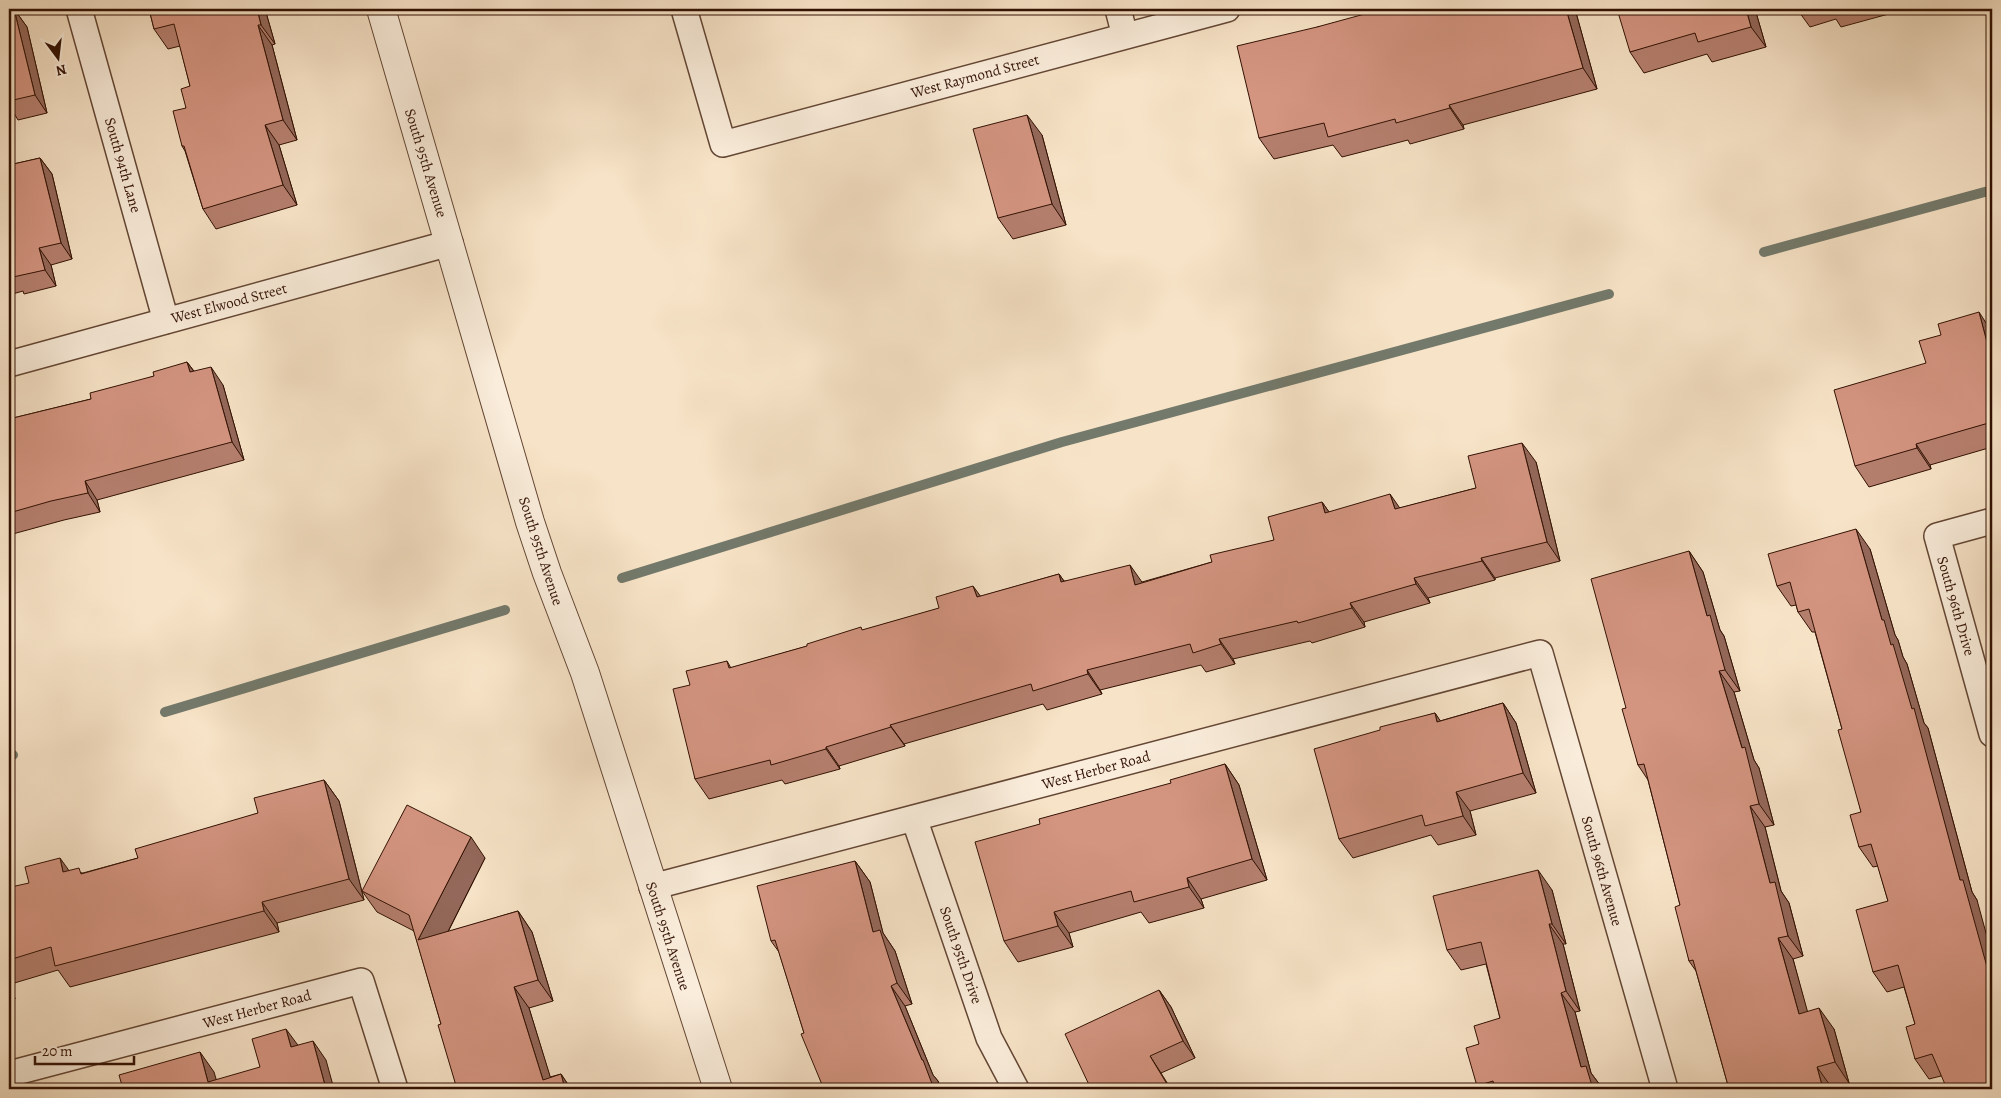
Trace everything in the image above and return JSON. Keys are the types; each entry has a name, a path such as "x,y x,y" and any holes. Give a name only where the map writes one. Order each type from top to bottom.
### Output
{"street":[{"name":"South 94th Lane","path":"79,9 166,321"},
{"name":"South 95th Avenue","path":"381,9 530,522 585,673 718,1089"},
{"name":"West Raymond Street","path":"684,9 723,144 1227,9"},
{"path":"1118,9 1125,36"},
{"name":"West Elwood Street","path":"9,364 450,243"},
{"name":"South 96th Drive","path":"1992,521 1937,536 1992,734"},
{"name":"West Herber Road","path":"652,887 1540,653"},
{"name":"South 96th Avenue","path":"1540,653 1665,1089"},
{"name":"South 95th Drive","path":"914,818 989,1038 1016,1089"},
{"name":"West Herber Road","path":"9,1074 361,981 395,1089"}],"building":[{"path":"14,9 35,95 9,101 9,10"},
{"path":"149,9 257,9 261,25 258,25 283,120 265,125 283,185 203,209 184,146 182,146 173,111 186,108 181,89 190,86 174,24 154,29"},
{"path":"1383,9 1566,9 1583,68 1449,105 1450,108 1396,123 1395,119 1328,137 1324,123 1259,138 1237,46"},
{"path":"1617,9 1746,9 1751,27 1698,42 1695,33 1630,52"},
{"path":"1027,115 1052,204 998,218 973,129"},
{"path":"40,158 61,243 39,248 45,270 13,277 12,274 9,275 9,165"},
{"path":"1979,312 1989,350 1992,349 1992,422 1916,444 1917,448 1855,466 1834,390 1926,363 1919,341 1941,335 1938,324"},
{"path":"187,362 190,372 211,367 232,442 85,481 88,493 9,513 9,419 91,399 90,393 154,376 153,372"},
{"path":"1522,443 1547,542 1481,558 1482,561 1414,578 1416,584 1350,603 1352,608 1298,623 1297,621 1219,639 1221,644 1193,653 1190,644 1087,670 1088,674 1033,691 1031,684 890,725 891,727 826,747 826,749 771,765 770,760 695,779 673,689 690,685 686,671 727,661 729,668 807,646 807,644 861,627 862,630 939,608 936,597 973,586 977,597 1059,574 1061,582 1130,565 1135,585 1212,562 1210,555 1274,540 1268,517 1322,502 1325,513 1390,494 1395,509 1476,488 1468,456"},
{"path":"1856,529 1882,620 1884,620 1891,645 1893,644 1912,709 1914,708 1960,880 1963,880 1992,985 1992,1089 1947,1089 1932,1054 1915,1059 1906,1027 1915,1024 1898,965 1873,972 1856,910 1888,901 1871,844 1859,847 1850,815 1861,812 1838,730 1842,729 1809,609 1798,612 1790,582 1777,586 1768,554"},
{"path":"1689,551 1707,616 1710,615 1725,670 1719,671 1742,748 1745,747 1759,804 1750,806 1770,883 1775,882 1788,936 1778,938 1799,1014 1819,1008 1835,1062 1817,1067 1823,1089 1729,1089 1693,960 1689,961 1675,907 1680,905 1644,764 1638,765 1622,709 1626,708 1591,579"},
{"path":"1503,703 1523,773 1456,792 1463,816 1425,826 1422,815 1339,839 1314,749 1380,730 1380,727 1435,713 1437,722"},
{"path":"1225,764 1252,859 1187,878 1189,887 1134,902 1131,891 1054,912 1058,926 1004,941 975,842 1040,824 1039,819 1171,783 1170,780"},
{"path":"324,780 349,879 262,902 264,911 55,966 51,947 9,960 9,898 13,897 11,887 29,883 25,867 60,858 63,872 79,868 81,874 138,858 135,849 258,813 254,798"},
{"path":"407,805 471,837 418,940 518,911 538,980 514,987 543,1080 561,1074 565,1089 457,1089 438,1025 441,1024 409,915 362,891"},
{"path":"855,861 873,932 880,930 897,983 891,986 934,1089 829,1089 827,1085 823,1087 801,1034 804,1033 775,940 771,941 757,886"},
{"path":"1538,870 1566,991 1561,993 1581,1067 1586,1066 1593,1089 1495,1089 1493,1081 1477,1086 1466,1048 1479,1044 1474,1026 1500,1018 1481,942 1447,950 1433,896"},
{"path":"1159,990 1183,1041 1150,1056 1170,1089 1091,1089 1065,1034"},
{"path":"286,1029 291,1047 313,1041 326,1089 123,1089 119,1075 200,1052 208,1082 260,1067 252,1039"}],"waterway":[{"path":"1764,252 1992,190"},
{"path":"622,578 1062,442 1609,294"},
{"path":"165,712 505,610"},
{"path":"9,756 13,755"}]}
